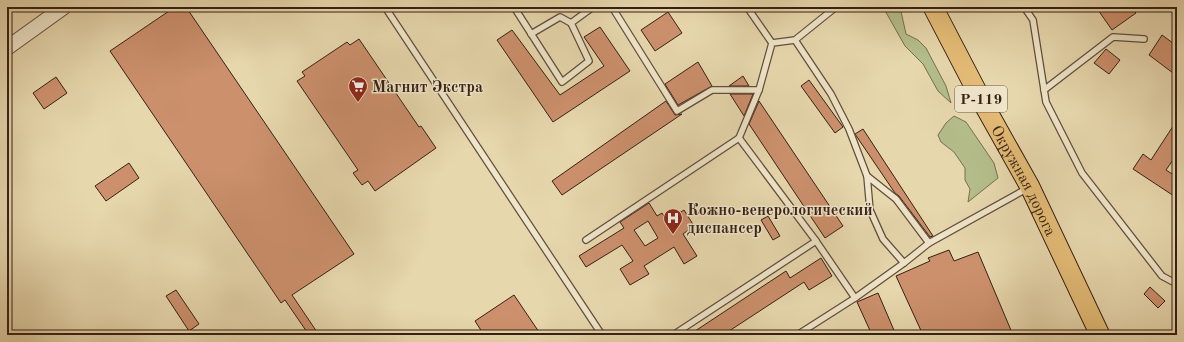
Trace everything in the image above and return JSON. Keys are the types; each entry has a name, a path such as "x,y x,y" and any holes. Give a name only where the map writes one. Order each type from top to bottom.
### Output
{"highway":[{"name":"Окружная дорога","path":"934,8 984,105 1030,186 1100,335"}],"street":[{"path":"7,48 64,7"}],"lane":[{"path":"385,7 602,335"},
{"path":"514,7 531,34 562,82 588,61 571,23 560,17 531,34"},
{"path":"571,23 593,7"},
{"path":"612,7 677,111 712,90 759,90"},
{"path":"747,7 772,43"},
{"path":"772,43 795,40 836,7"},
{"path":"1024,7 1033,20 1046,102 1082,173 1162,276 1177,284"},
{"path":"1044,90 1113,37 1144,39"},
{"path":"795,40 831,94 849,129 868,176 870,210 883,239 904,263"},
{"path":"586,240 739,138 759,90 772,43"},
{"path":"739,138 816,241 855,298"},
{"path":"868,176 896,199 929,243"},
{"path":"797,335 855,298 929,243 1030,186"},
{"path":"673,335 816,241"}],"green space":[{"path":"883,7 900,7 906,34 918,40 926,48 946,86 951,103 938,91 923,64 905,46"},
{"path":"954,116 966,122 994,163 998,178 968,202 970,189 965,180 965,168 954,152 941,142 938,135 946,123"}],"building":[{"path":"175,7 186,7 354,254 292,295 319,335 309,335 285,300 281,303 110,51"},
{"path":"1096,7 1131,7 1136,13 1112,30"},
{"path":"668,12 682,33 655,51 641,30"},
{"path":"600,27 630,71 553,122 497,40 512,30 560,95 604,66 584,37"},
{"path":"1162,35 1177,46 1177,76 1149,55"},
{"name":"Магнит Экстра","path":"359,39 419,127 421,126 436,148 375,191 368,181 362,185 353,173 358,170 297,81 305,76 302,72 347,42 350,45"},
{"path":"1106,49 1120,60 1109,74 1094,63"},
{"path":"698,62 712,86 678,105 665,84"},
{"path":"743,76 749,86 729,86"},
{"path":"56,77 67,93 44,109 33,93"},
{"path":"809,80 843,127 835,133 801,86"},
{"path":"730,94 753,94 744,116"},
{"path":"666,101 675,115 682,114 562,195 552,181"},
{"path":"759,101 843,226 825,238 749,124"},
{"path":"1177,120 1177,154 1166,170 1177,177 1177,198 1133,169 1143,154 1151,160"},
{"path":"863,129 933,236 930,237 899,196 895,193 855,134"},
{"path":"129,163 139,178 106,201 95,186"},
{"path":"649,203 657,216 662,213 667,221 684,210 694,226 683,234 697,256 684,264 674,247 644,266 649,274 630,285 620,269 633,261 622,245 586,267 579,256 624,228 620,222","holes":["648,221 658,238 645,246 634,230"]},
{"path":"768,216 780,236 773,240 761,220"},
{"path":"949,250 954,261 978,252 1013,335 923,335 896,276 930,261 928,258"},
{"path":"821,258 832,276 809,290 804,282 723,335 689,335 786,271 790,278"},
{"path":"1150,287 1165,301 1158,308 1144,294"},
{"path":"176,290 199,324 189,331 166,296"},
{"path":"878,293 896,335 872,335 857,302"},
{"path":"514,295 541,335 484,335 475,321"}],"place":[{"name":"Магнит Экстра","path":"358,103"},
{"name":"Кожно-венерологический диспансер","path":"673,235"}]}
